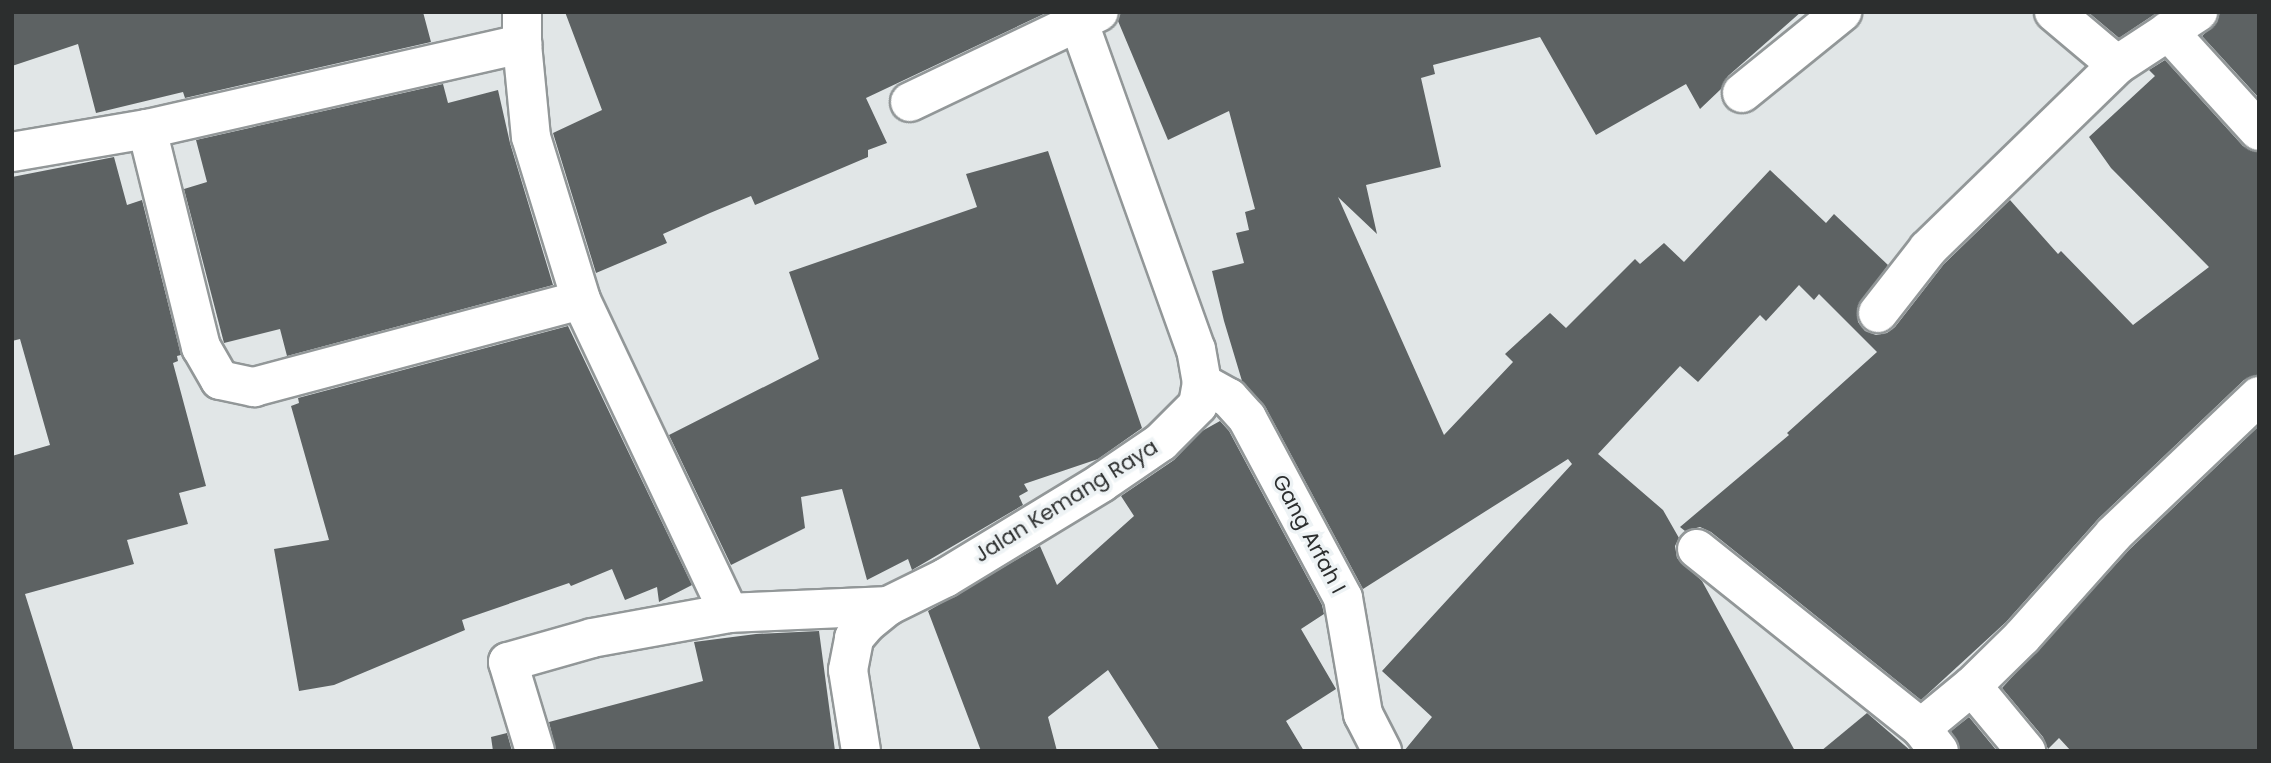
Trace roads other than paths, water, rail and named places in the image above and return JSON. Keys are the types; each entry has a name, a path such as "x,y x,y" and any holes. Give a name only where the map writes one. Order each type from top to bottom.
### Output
{"street":[{"path":"1742,93 1842,12"},
{"path":"2054,12 2117,65"},
{"path":"911,102 1084,15 1196,349 1202,383"},
{"path":"1878,313 1928,249 2117,65 2183,21 2259,131"},
{"path":"12,152 147,129 522,28 531,137 581,300 729,613"},
{"path":"147,129 201,347 220,380 254,387 581,300"},
{"name":"Jalan Kemang Raya","path":"862,751 848,670 854,639 867,623 888,606 990,551 1101,483 1161,442 1198,405 1202,383"},
{"name":"Gang Arfah I","path":"1202,383 1229,398 1247,418 1343,598 1363,713 1382,751"},
{"path":"1698,549 1930,740 1972,686 2022,637 2114,534 2259,396"},
{"path":"535,751 508,662 592,638 729,613 888,606"},
{"path":"1972,686 2026,751"}]}
